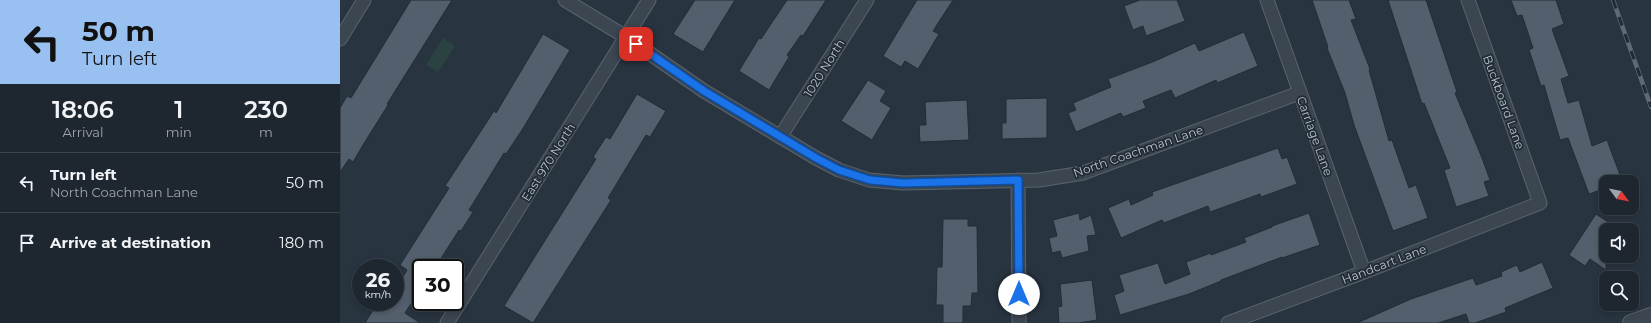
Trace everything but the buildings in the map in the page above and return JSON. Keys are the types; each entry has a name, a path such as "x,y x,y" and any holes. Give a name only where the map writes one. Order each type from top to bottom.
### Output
{"street":[{"path":"340,39 364,0"},
{"name":"North Coachman Lane","path":"566,0 626,37 704,91 780,137 839,170 870,180 903,183 1039,180 1083,173 1299,93"},
{"name":"East 970 North","path":"452,321 649,0"},
{"name":"1020 North","path":"780,137 867,0"},
{"name":"Carriage Lane","path":"1267,0 1364,272"},
{"name":"Buckboard Lane","path":"1468,0 1540,203"},
{"path":"1018,180 1019,323"},
{"name":"Handcart Lane","path":"1228,323 1364,272 1540,203"},
{"path":"1631,323 1651,316"}],"green space":[{"path":"443,38 455,46 438,72 426,65"}],"railway":[{"path":"1613,0 1651,107"}],"route":[{"path":"636,44 704,91 816,158 839,170 870,180 903,183 1018,180 1019,294"}]}
